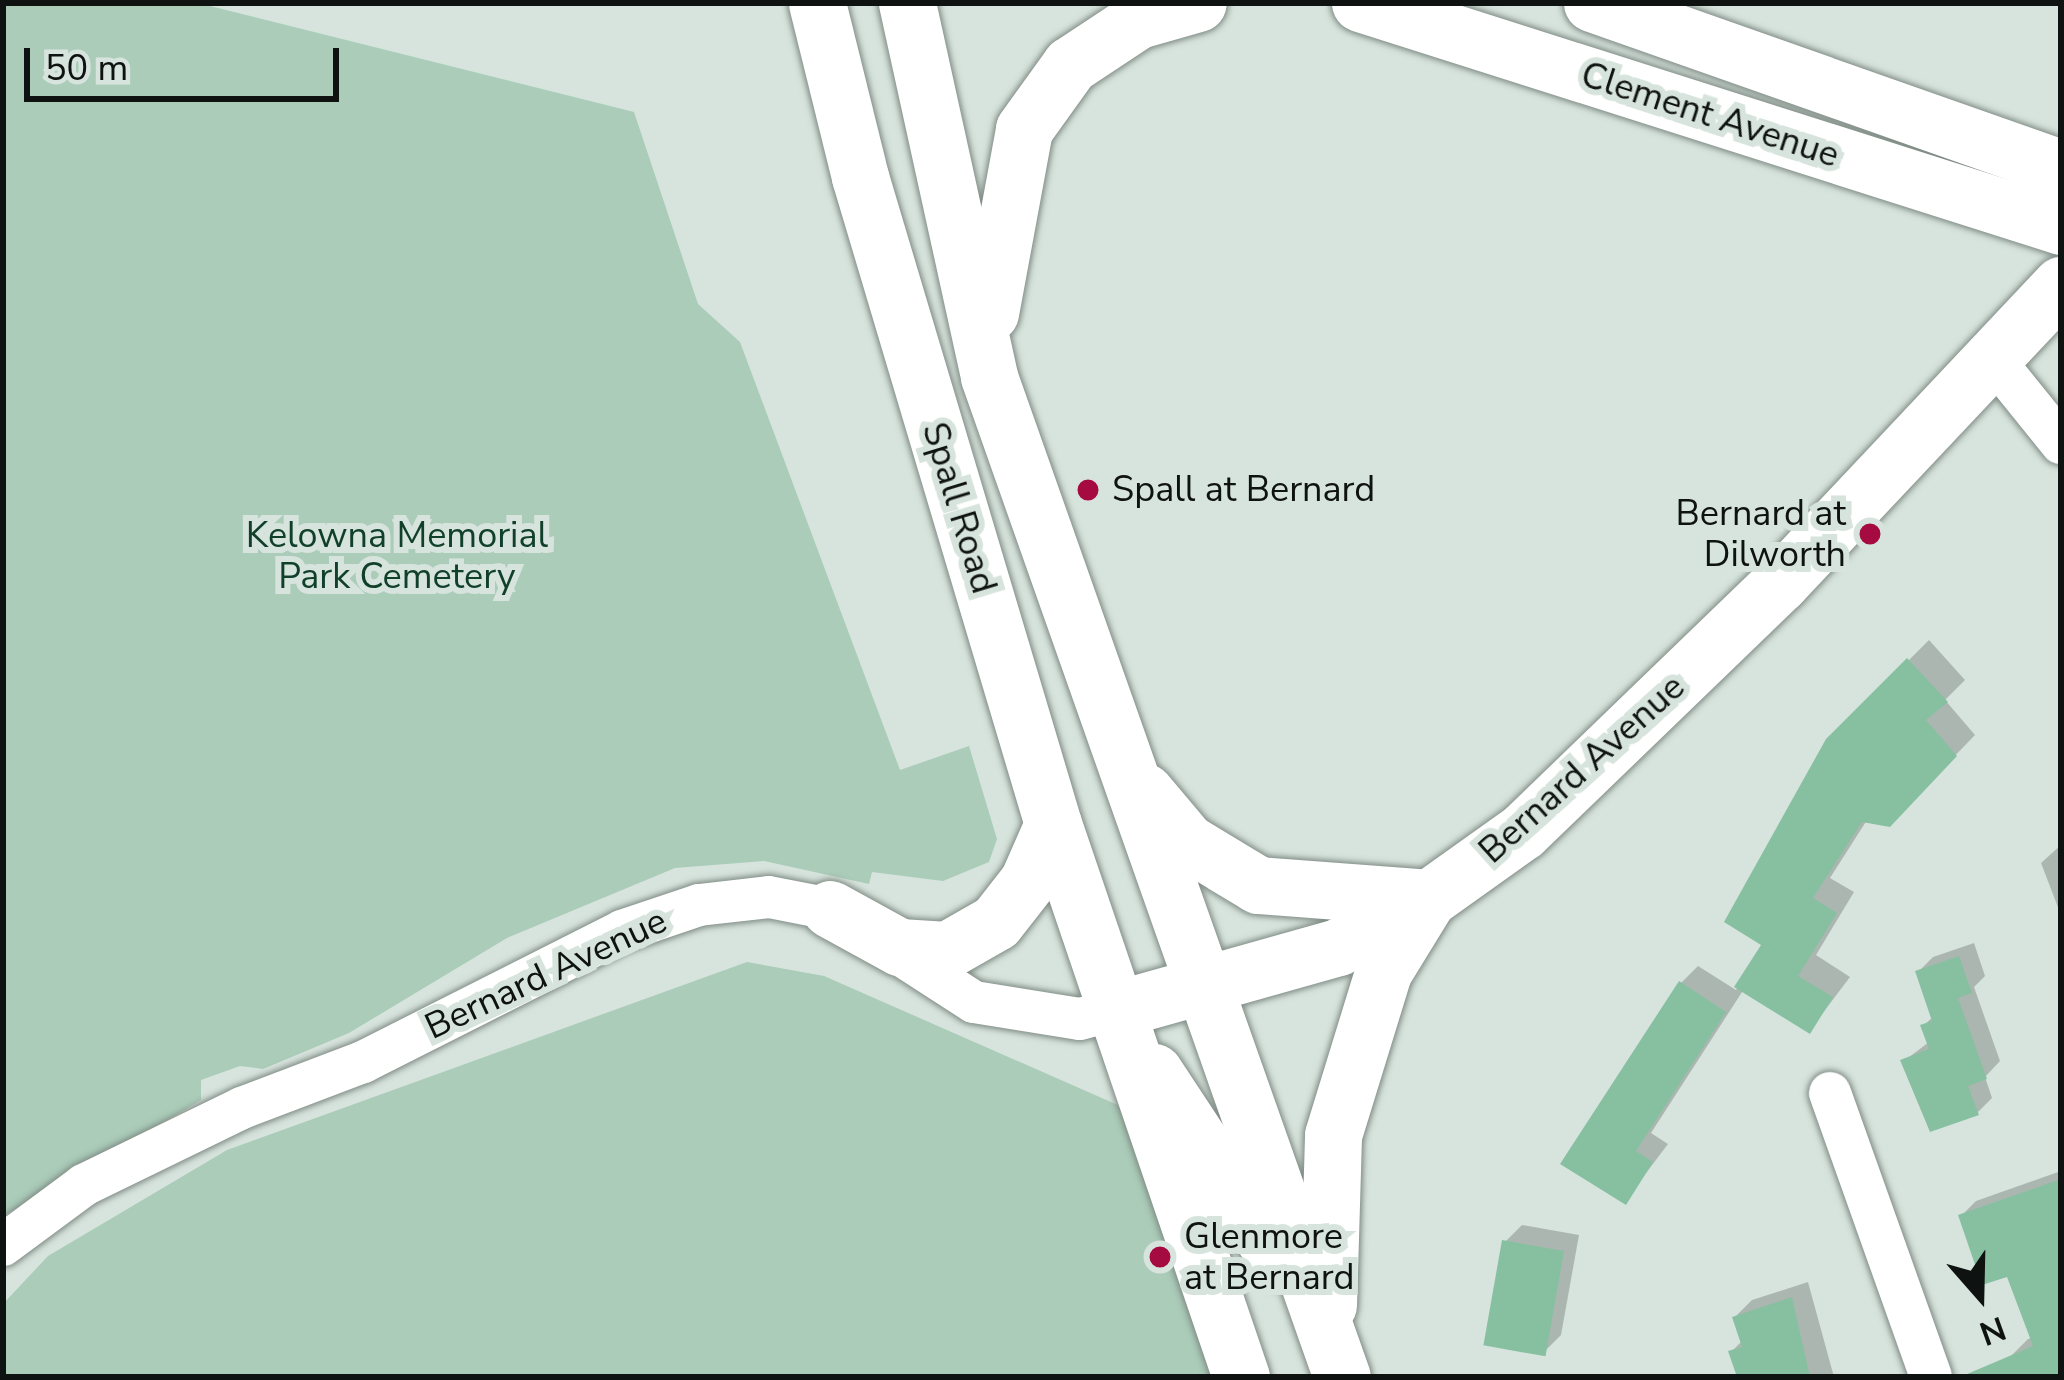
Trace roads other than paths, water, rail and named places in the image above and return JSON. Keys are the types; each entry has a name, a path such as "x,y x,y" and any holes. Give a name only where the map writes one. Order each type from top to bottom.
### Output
{"main road":[{"name":"Spall Road","path":"817,3 860,177 1053,824 1114,1010"},
{"name":"Spall Road","path":"907,3 989,377 1335,1355"},
{"path":"989,377 991,281 1024,129 1070,65 1138,20 1198,3"},
{"name":"Clement Avenue","path":"1360,3 2061,226"},
{"name":"Clement Avenue","path":"1592,3 2061,168"},
{"name":"Bernard Avenue","path":"1114,1010 1338,947 1429,898 1523,831 1625,736 2052,296"},
{"path":"1126,768 1187,842 1258,885 1429,898 1383,972 1333,1135 1335,1355"},
{"path":"830,909 899,947 947,950 996,922 1028,881 1053,824"},
{"path":"1114,1010 1335,1355"},
{"path":"1114,1010 1241,1377"}],"street":[{"path":"1994,360 2061,443"},
{"name":"Bernard Avenue","path":"3,1245 84,1185 242,1108 363,1062 622,931 699,905 769,897 830,909 974,1002 1080,1019 1114,1010"},
{"path":"1830,1094 1930,1377"}],"place":[{"name":"Spall at Bernard","path":"1088,490"},
{"name":"Bernard at Dilworth","path":"1870,534"},
{"name":"Glenmore at Bernard","path":"1160,1257"}],"park label":[{"name":"Kelowna Memorial Park Cemetery","path":"397,556"}]}
